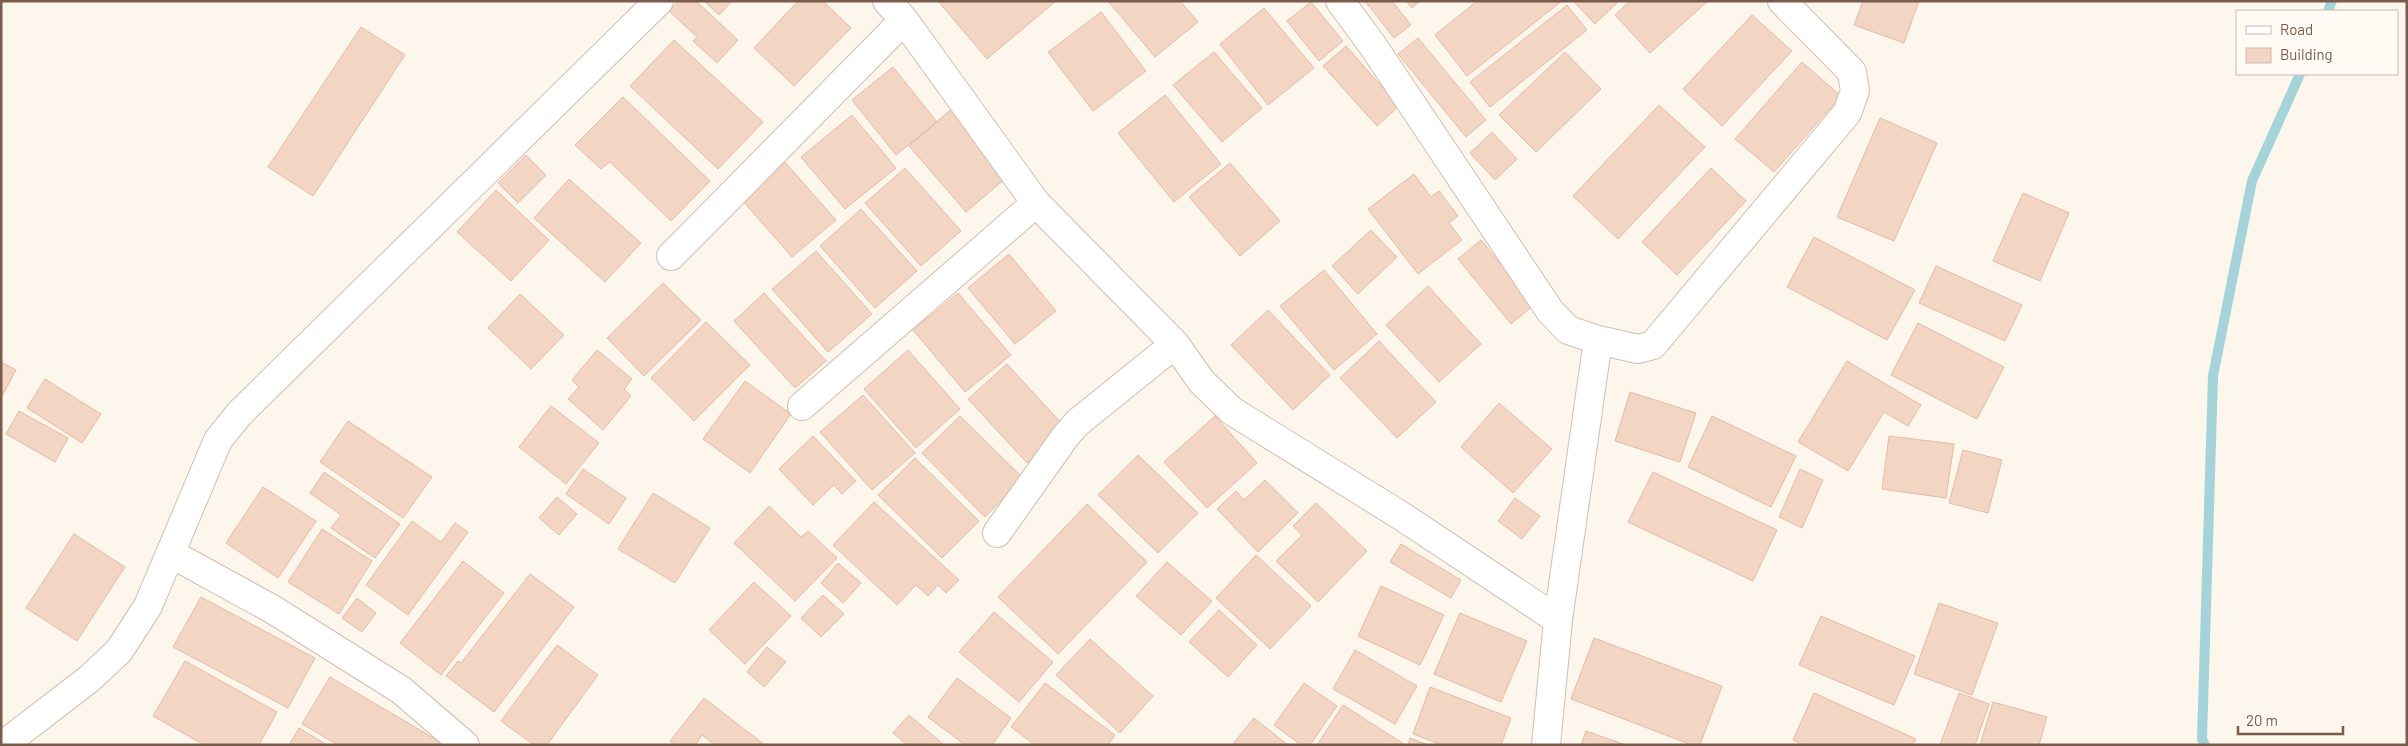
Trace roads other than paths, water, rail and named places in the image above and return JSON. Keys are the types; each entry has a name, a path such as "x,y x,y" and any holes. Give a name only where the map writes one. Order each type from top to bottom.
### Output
{"street":[{"path":"2,745 89,679 119,651 148,606 218,440 240,413 659,1"},
{"path":"1340,1 1373,46 1550,311 1568,330 1598,340 1638,349 1653,345 1847,113 1856,91 1852,72 1782,1"},
{"path":"671,256 896,10 1036,203 1175,344 1202,382 1232,411 1403,518 1558,620"},
{"path":"802,406 1036,203"},
{"path":"1546,745 1558,620 1598,340"},
{"path":"998,533 1065,437 1077,423 1175,344"},
{"path":"170,553 272,609 401,690 464,745"}],"waterway":[{"path":"2328,10 2332,1"},
{"path":"2205,745 2202,739 2213,376 2252,181 2300,75"}]}
